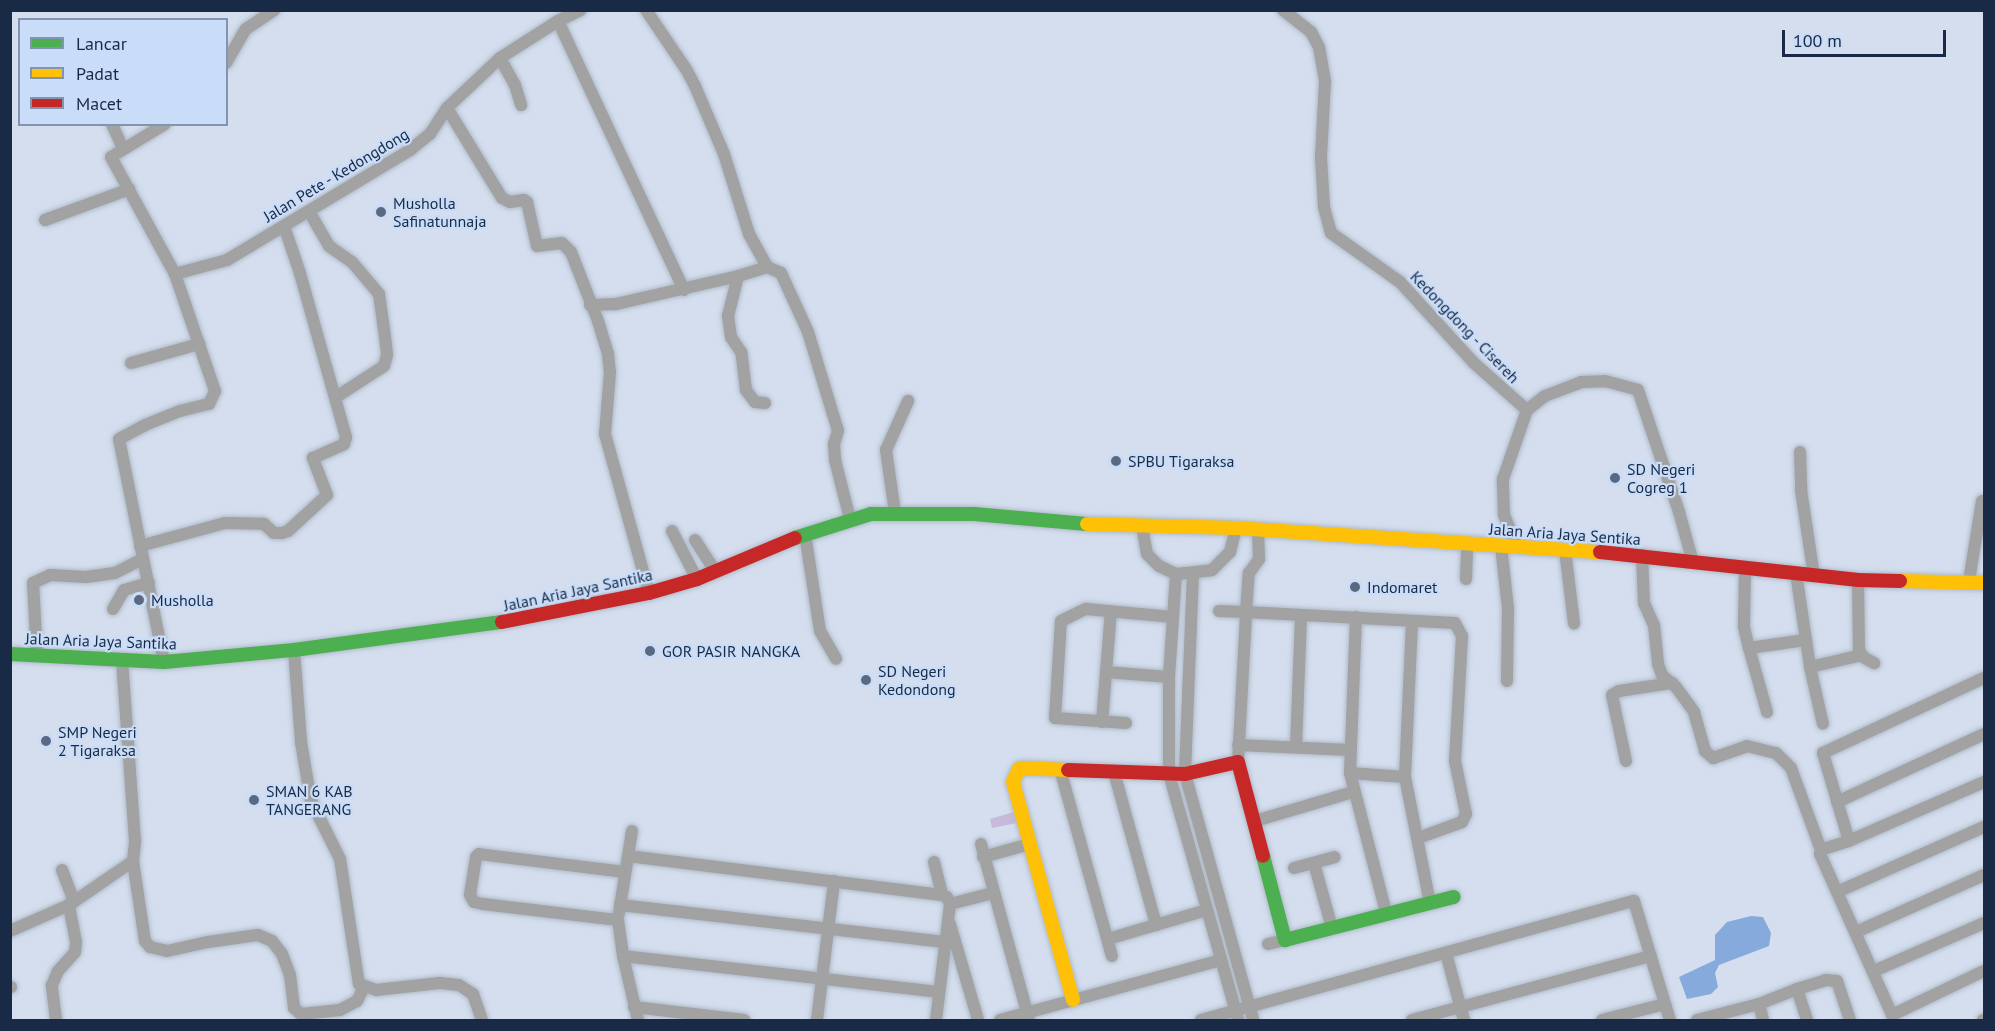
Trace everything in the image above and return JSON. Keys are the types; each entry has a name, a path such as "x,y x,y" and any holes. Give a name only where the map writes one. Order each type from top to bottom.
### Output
{"street":[{"path":"228,60 246,30 274,10"},
{"name":"Jalan Pete - Kedongdong","path":"175,274 227,260 310,213 421,143 447,108 500,58 558,21 581,10"},
{"path":"646,10 686,69 702,101 724,154 748,234 767,267 781,273 808,332 838,431 834,444 835,460 850,519"},
{"name":"Kedongdong - Cisereh","path":"1283,10 1311,32 1318,47 1325,81 1321,158 1328,228 1336,237 1400,282 1474,363 1527,410"},
{"path":"558,21 684,290"},
{"path":"500,58 515,85 521,105"},
{"path":"447,108 502,198 510,202 524,200 527,202 537,246 562,243 568,248 598,321 610,365 605,434 649,593"},
{"path":"113,126 123,149"},
{"path":"162,126 111,157 175,274 215,392 212,402 145,425 119,439 164,662"},
{"path":"45,220 130,189"},
{"path":"310,213 329,246 352,262 378,294 384,328 387,355 384,366 336,397"},
{"path":"140,546 225,523 264,524 274,533 288,531 327,495 313,461 316,456 346,441 336,397 284,226"},
{"path":"591,305 616,304 684,290 767,267"},
{"path":"738,276 728,316 731,337 741,352 746,390 755,402 765,403"},
{"path":"131,363 199,344"},
{"path":"1517,547 1504,515 1503,479 1527,410 1545,396 1581,382 1605,381 1638,390 1679,512 1693,562"},
{"path":"895,513 886,450 908,401"},
{"path":"1800,452 1801,490 1814,576"},
{"path":"1969,581 1982,501"},
{"name":"Jalan Aria Jaya Santika","path":"10,654 164,662 294,650 499,623 649,593 697,579 805,534 871,514 974,513 1142,526"},
{"path":"1142,526 1147,554 1159,566 1176,574 1212,570 1226,559 1236,528"},
{"name":"Jalan Aria Jaya Sentika","path":"1142,526 1236,528 1642,555 1858,580 1984,583"},
{"path":"1258,530 1259,559 1249,573 1238,762 1285,940"},
{"path":"672,531 697,579"},
{"path":"805,534 820,631 836,659"},
{"path":"695,540 715,571"},
{"path":"1466,579 1467,544"},
{"path":"1501,546 1508,608 1507,681"},
{"path":"1565,550 1574,623"},
{"path":"1642,555 1644,603 1654,625 1658,664 1662,675 1672,683 1694,712 1708,756 1713,758 1747,746 1756,746 1776,753 1791,768 1837,892 1892,1015 1984,971"},
{"path":"38,656 33,583 50,575 86,577 115,573 143,559"},
{"path":"1744,567 1744,627 1767,712"},
{"path":"1193,573 1185,774 1253,1020"},
{"path":"1796,573 1805,640 1823,724"},
{"path":"1176,574 1169,677 1169,774 1236,1016"},
{"path":"1858,580 1862,655"},
{"path":"113,609 124,590 149,583"},
{"path":"1125,723 1056,719 1054,716 1062,619 1086,609 1173,617"},
{"path":"1102,722 1111,611"},
{"path":"1219,611 1455,623 1462,636 1455,761 1466,818 1462,822 1418,838"},
{"path":"1296,747 1301,615"},
{"path":"1356,617 1350,773 1353,792 1386,912"},
{"path":"1412,622 1405,777 1430,903"},
{"path":"1749,648 1805,640"},
{"path":"294,650 301,742 311,801 316,816 340,859 357,980 364,987 376,990 440,983 467,988 473,994 482,1020"},
{"path":"1810,667 1862,655 1874,663"},
{"path":"122,660 135,841 133,861 145,941 150,947 167,951 258,935 272,941 282,954 290,975 294,1008 301,1014 340,1010 357,1001 364,987"},
{"path":"1106,672 1169,677"},
{"path":"1849,841 1823,753 1984,678"},
{"path":"1626,761 1612,694 1672,683"},
{"path":"1838,802 1984,734"},
{"path":"1238,745 1350,750"},
{"path":"1073,1000 1013,779 1023,768 1185,774 1238,762"},
{"path":"1060,769 1112,956"},
{"path":"1114,772 1156,925"},
{"path":"1350,773 1405,777"},
{"path":"1821,850 1849,841 1984,782"},
{"path":"1255,821 1353,792"},
{"path":"1837,892 1984,827"},
{"path":"632,831 618,920 623,956 638,1020"},
{"path":"1028,1017 982,850 1030,844"},
{"path":"618,920 474,902 470,895 476,856 483,854 625,872"},
{"path":"628,856 834,880 946,900 993,892"},
{"path":"1294,868 1335,857"},
{"path":"10,932 72,903 133,861"},
{"path":"934,862 978,1020"},
{"path":"1314,863 1332,928"},
{"path":"56,1020 52,986 58,972 75,952 76,942 72,903 62,870"},
{"path":"1856,932 1984,875"},
{"path":"817,1020 834,880"},
{"path":"1268,944 1386,912 1454,897"},
{"path":"1201,1020 1236,1016 1249,1006 1634,901 1670,1020"},
{"path":"620,905 945,942"},
{"path":"1108,939 1207,910"},
{"path":"936,1020 948,917"},
{"path":"1874,971 1984,923"},
{"path":"1446,953 1464,1020"},
{"path":"623,956 938,992"},
{"path":"1412,1020 1651,956"},
{"path":"1000,1020 1028,1017 1073,1000 1221,960"},
{"path":"1697,1020 1718,1018 1826,980 1837,981 1850,1020"},
{"path":"1797,989 1807,1020"},
{"path":"1602,1020 1616,1019 1665,1004"},
{"path":"1759,1004 1763,1020"},
{"path":"634,1007 744,1020"}],"shaded area":[{"path":"1014,812 1017,823 992,828 990,819"}],"water":[{"path":"1751,916 1763,917 1771,933 1769,946 1719,965 1715,973 1718,987 1711,994 1687,999 1679,977 1715,960 1715,935 1727,922"}],"traffic: fast":[{"path":"795,538 871,514 974,514 1087,524"},
{"path":"10,654 164,662 294,650 502,622"},
{"path":"1263,856 1285,940 1454,897"}],"traffic: slow":[{"path":"1087,524 1236,528 1600,552"},
{"path":"1900,581 1984,583"},
{"path":"1068,770 1023,768 1019,769 1013,782 1073,1000"}],"traffic: jam":[{"path":"502,622 649,593 697,579 795,538"},
{"path":"1600,552 1858,580 1900,581"},
{"path":"1068,770 1185,774 1238,762 1263,856"}],"place":[{"name":"Musholla Safinatunnaja","path":"381,212"},
{"name":"SPBU Tigaraksa","path":"1116,461"},
{"name":"SD Negeri Cogreg 1","path":"1615,478"},
{"name":"Indomaret","path":"1355,587"},
{"name":"Musholla","path":"139,600"},
{"name":"GOR PASIR NANGKA","path":"650,651"},
{"name":"SD Negeri Kedondong","path":"866,680"},
{"name":"SMP Negeri 2 Tigaraksa","path":"46,741"},
{"name":"SMAN 6 KAB TANGERANG","path":"254,800"}]}
